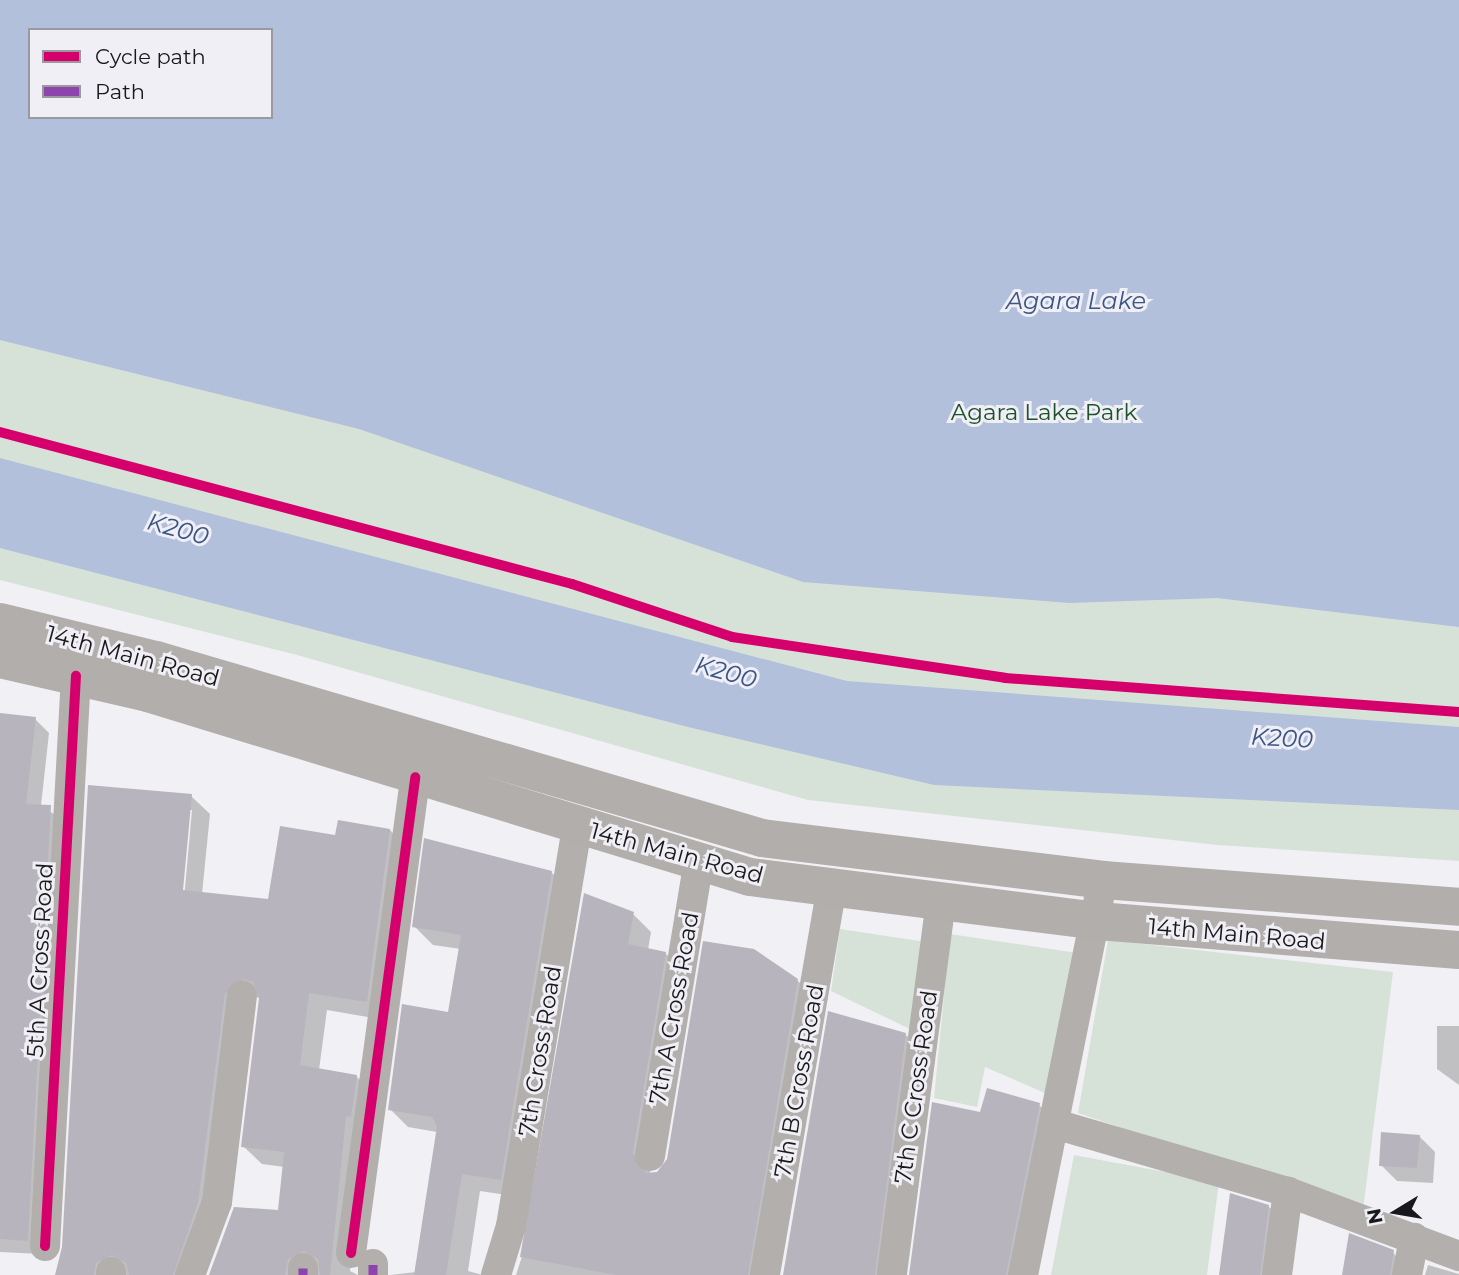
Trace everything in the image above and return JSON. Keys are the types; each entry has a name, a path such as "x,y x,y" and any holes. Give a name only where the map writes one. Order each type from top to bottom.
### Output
{"main road":[{"name":"14th Main Road","path":"0,622 156,660 762,838 1103,880 1459,907"},
{"name":"14th Main Road","path":"0,659 76,676 750,877 1098,921 1459,950"}],"street":[{"name":"5th A Cross Road","path":"45,1247 76,676"},
{"path":"366,1264 415,777"},
{"name":"7th Cross Road","path":"496,1275 511,1227 577,826"},
{"name":"7th A Cross Road","path":"650,1156 699,861"},
{"path":"1023,1275 1098,921 1103,880"},
{"name":"7th B Cross Road","path":"765,1274 832,887"},
{"name":"7th C Cross Road","path":"891,1273 941,901"},
{"path":"190,1275 217,1202 242,996"},
{"path":"1055,1124 1288,1192 1459,1256"},
{"path":"1276,1275 1288,1192"},
{"path":"1408,1275 1414,1237"}],"green space":[{"name":"Agara Lake","path":"0,0 1459,0 1459,861 1218,845 808,800 297,655 0,580"},
{"path":"840,929 926,942 914,1031 831,991"},
{"path":"950,934 1084,954 1047,1094 985,1067 977,1107 934,1098"},
{"path":"1108,940 1393,972 1363,1210 1078,1113"},
{"path":"1074,1155 1219,1182 1207,1275 1051,1275"}],"water":[{"name":"Agara Lake","path":"0,0 1459,0 1459,627 1217,598 1069,603 803,582 359,429 0,340"},
{"name":"K200","path":"0,458 847,681 1459,727 1459,810 934,785 688,727 0,548"}],"building":[{"path":"0,713 36,717 26,804 51,805 28,1241 0,1239"},
{"path":"88,785 192,794 183,890 268,899 280,826 335,835 338,820 390,829 367,1002 309,993 300,1065 357,1075 351,1117 346,1116 330,1275 320,1275 318,1259 304,1251 288,1259 285,1275 209,1275 234,1207 278,1210 284,1152 241,1147 259,998 253,982 243,979 225,994 198,1203 173,1275 129,1275 126,1263 112,1255 96,1263 94,1275 55,1275 62,1247"},
{"path":"424,838 552,871 501,1180 462,1174 446,1275 414,1275 437,1126 432,1117 388,1110 402,1004 448,1012 461,935 412,927"},
{"path":"584,893 634,912 628,944 666,952 633,1153 646,1173 657,1172 667,1159 703,941 754,949 798,979 748,1275 616,1275 520,1257"},
{"path":"828,1011 906,1033 875,1275 783,1275"},
{"path":"987,1088 1040,1103 1006,1275 909,1275 932,1102 980,1112"},
{"path":"1381,1132 1420,1135 1417,1168 1379,1166"},
{"path":"1230,1193 1269,1205 1260,1275 1219,1275"},
{"path":"1349,1233 1394,1250 1390,1275 1342,1275"}],"marked path":[{"path":"373,1264 373,1275"},
{"path":"303,1268 303,1275"}],"cycle path":[{"path":"0,432 572,584 732,637 1005,678 1459,712"},
{"path":"45,1246 76,676"},
{"path":"351,1253 415,777"}],"park label":[{"name":"Agara Lake Park","path":"1044,412"}]}
